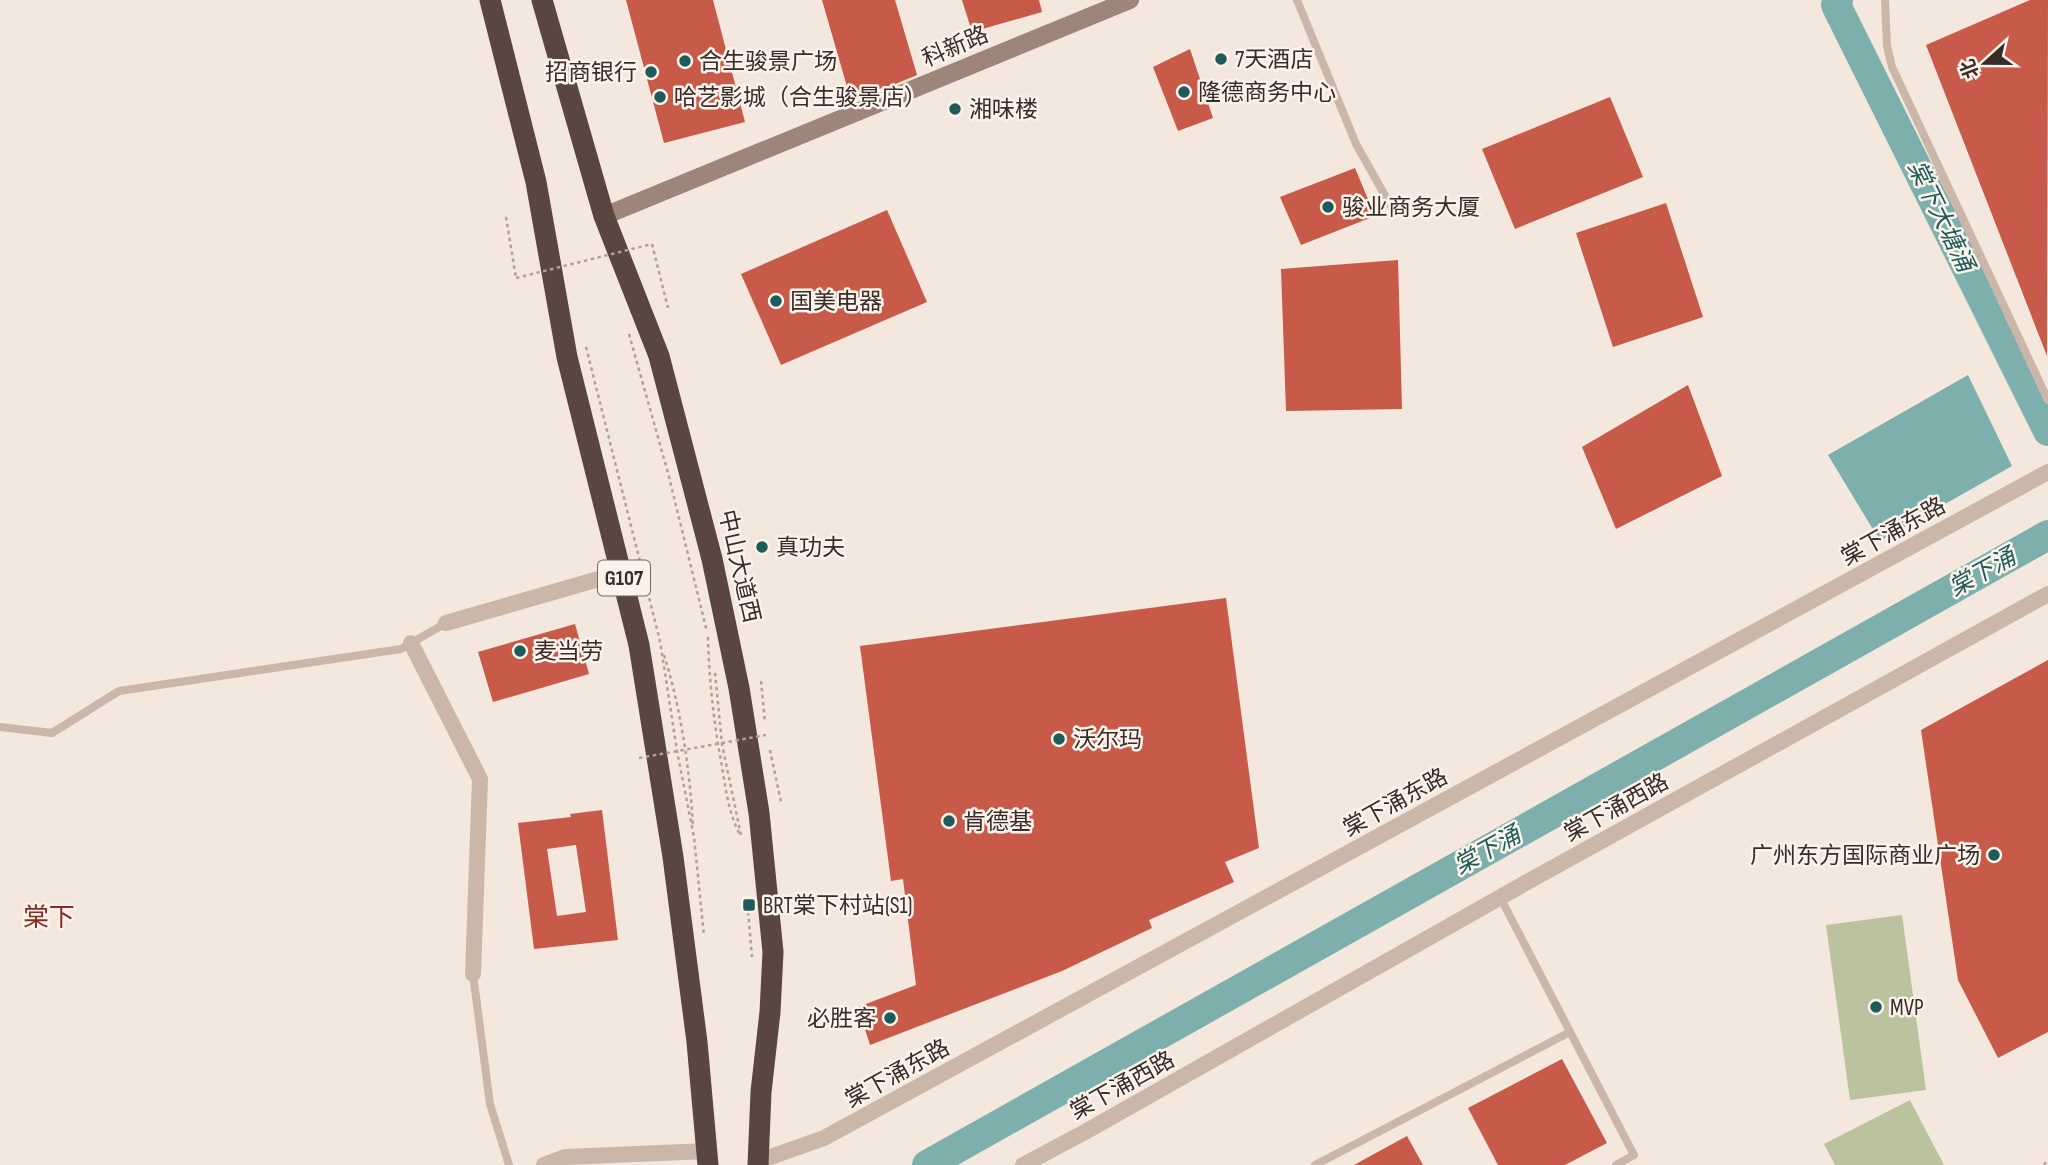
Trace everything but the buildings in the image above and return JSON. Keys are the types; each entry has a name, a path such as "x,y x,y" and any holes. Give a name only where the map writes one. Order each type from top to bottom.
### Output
{"highway":[{"name":"G107","path":"490,0 536,182 567,357 623,572 639,645 664,789 697,1042 708,1158"},
{"name":"中山大道西","path":"542,0 604,216 659,356 712,559 741,701 759,813 773,952 772,990 761,1092 759,1163"}],"street":[{"name":"科新路","path":"604,216 1130,0"},
{"name":"棠下涌东路","path":"759,1163 824,1138 2048,472"},
{"path":"446,623 623,572"},
{"name":"棠下涌西路","path":"1023,1165 2048,594"},
{"path":"411,643 480,779 473,974"},
{"path":"544,1165 565,1157 708,1158"}],"lane":[{"path":"1297,0 1356,144 1392,208"},
{"path":"1885,0 1887,46 1892,68 2048,400"},
{"path":"0,727 52,733 119,691 401,649 446,623"},
{"path":"1500,897 1634,1155 1616,1165"},
{"path":"473,974 490,1104 509,1165"},
{"path":"1314,1165 1570,1032"}],"path":[{"path":"506,217 516,278 652,244 668,308"},
{"path":"626,324 662,450 708,637 715,670 722,744 741,838 732,821 720,758 710,687 708,637"},
{"path":"584,338 672,680 692,808 704,939"},
{"path":"660,641 694,837"},
{"path":"639,758 766,735 761,681"},
{"path":"769,748 781,802"},
{"path":"747,895 752,957"},
{"path":"2044,1165 2048,1159"}],"green space":[{"name":"MVP","path":"1902,915 1926,1090 1850,1100 1826,925"},
{"path":"1910,1100 1944,1165 1835,1165 1824,1144"}],"water":[{"path":"1968,375 2012,466 1880,541 1828,455"}],"waterway":[{"name":"棠下大塘涌","path":"1838,0 1836,5 2048,431"},
{"name":"棠下涌","path":"927,1165 2048,535"}],"place":[{"name":"7天酒店","path":"1221,59"},
{"name":"合生骏景广场","path":"685,61"},
{"name":"招商银行","path":"651,72"},
{"name":"隆德商务中心","path":"1184,92"},
{"name":"哈艺影城（合生骏景店）","path":"660,97"},
{"name":"湘味楼","path":"955,109"},
{"name":"骏业商务大厦","path":"1328,207"},
{"name":"国美电器","path":"776,301"},
{"name":"真功夫","path":"762,547"},
{"name":"麦当劳","path":"520,651"},
{"name":"沃尔玛","path":"1059,739"},
{"name":"肯德基","path":"949,821"},
{"name":"广州东方国际商业广场","path":"1994,855"},
{"name":"BRT棠下村站(S1)","path":"749,905"},
{"name":"MVP","path":"1876,1007"},
{"name":"必胜客","path":"890,1018"}],"district":[{"name":"棠下","path":"49,917"}]}
